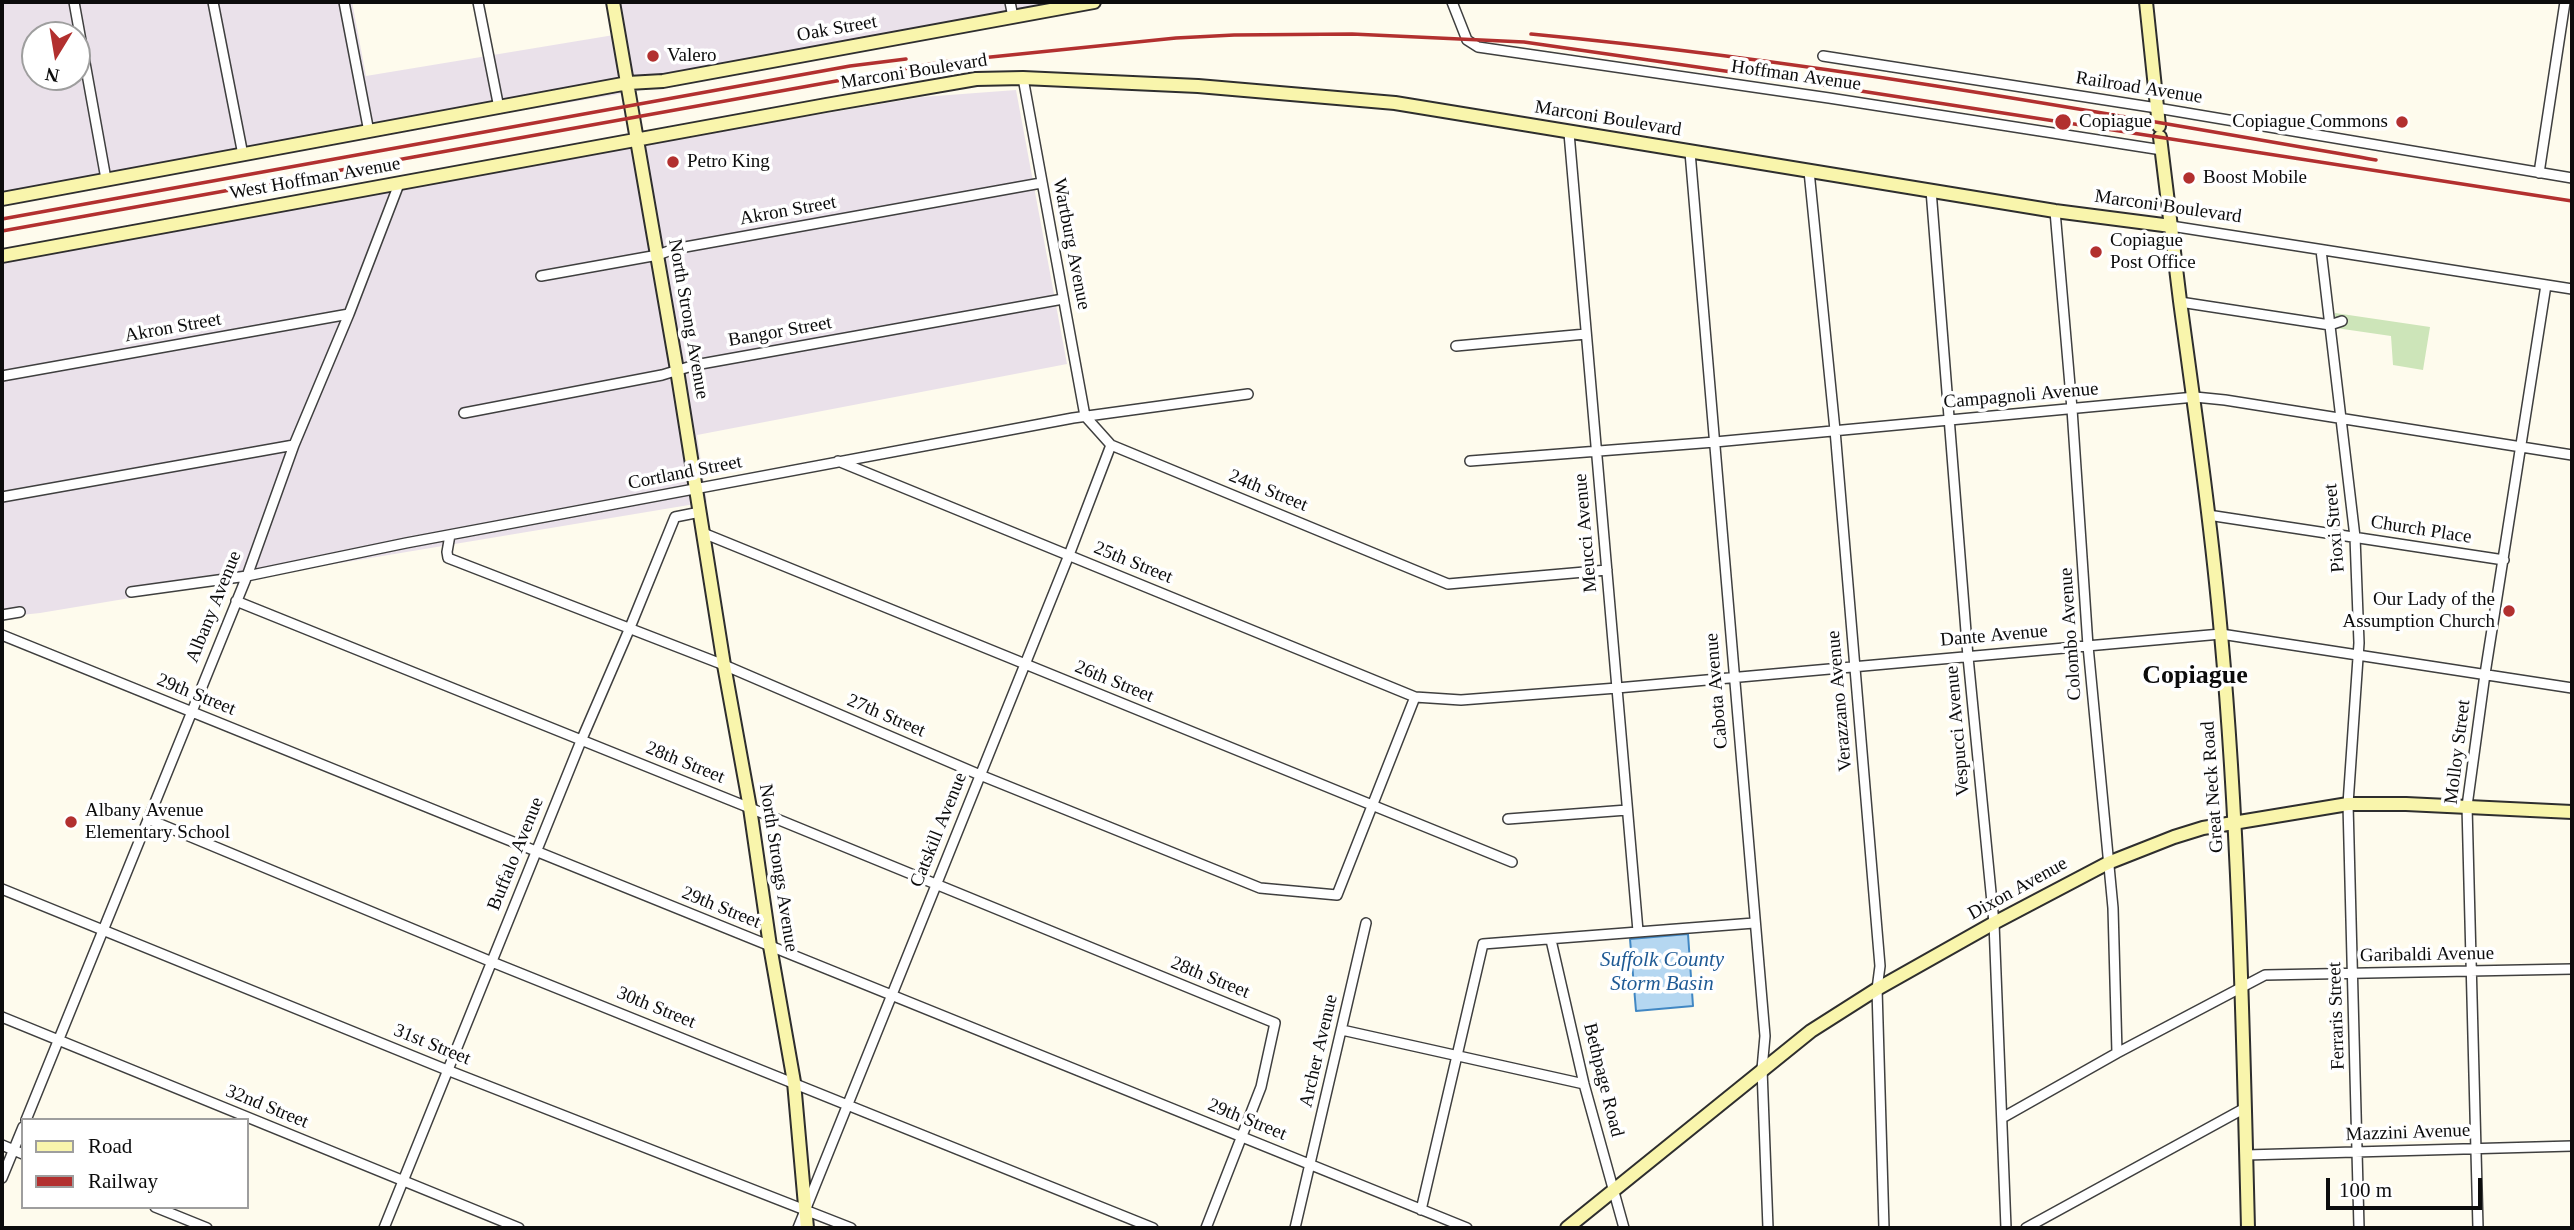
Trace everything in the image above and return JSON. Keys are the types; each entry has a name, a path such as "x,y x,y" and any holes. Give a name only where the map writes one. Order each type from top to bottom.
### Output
{"main road":[{"name":"North Strong Avenue","path":"613,2 703,533"},
{"name":"Oak Street","path":"628,83 663,81 1094,2"},
{"name":"Great Neck Road","path":"2146,2 2221,634 2235,822 2248,1228"},
{"name":"Marconi Boulevard","path":"635,139 965,81 1023,78 1314,95 1395,103 2055,211 2171,226"},
{"name":"West Hoffman Avenue","path":"2,199 628,83"},
{"name":"West Hoffman Avenue","path":"2,256 635,139"},
{"name":"North Strongs Avenue","path":"703,533 794,1082 807,1228"},
{"name":"Dixon Avenue","path":"1567,1228 1811,1031 1877,989 2108,863 2174,837 2235,822 2348,804 2467,806 2572,812"}],"street":[{"path":"74,2 106,179"},
{"path":"213,2 243,155"},
{"path":"344,2 369,132"},
{"path":"478,2 499,108"},
{"path":"1010,2 1013,17"},
{"name":"Hoffman Avenue","path":"1452,2 1466,40 1478,47 1829,98 2160,137"},
{"path":"2539,173 2565,2"},
{"name":"Railroad Avenue","path":"1823,56 2157,108 2572,178"},
{"name":"Wartburg Avenue","path":"1023,78 1085,416"},
{"name":"Meucci Avenue","path":"1569,132 1638,931"},
{"name":"Cabota Avenue","path":"1690,152 1765,1036 1762,1069 1768,1228"},
{"name":"Verazzano Avenue","path":"1809,171 1835,430 1880,966 1877,989 1884,1228"},
{"name":"Akron Street","path":"541,276 657,255 674,249 1041,183"},
{"name":"Albany Avenue","path":"27,1118 247,576 294,445 349,314 399,184"},
{"name":"Vespucci Avenue","path":"1931,190 1968,657 1994,923 2006,1228"},
{"name":"Colombo Avenue","path":"2055,211 2088,646 2116,957 2117,1053"},
{"name":"Marconi Boulevard","path":"2171,226 2572,289"},
{"name":"Pioxi Street","path":"2321,250 2355,537 2360,654 2348,804"},
{"name":"Molloy Street","path":"2478,1228 2467,806 2546,285"},
{"name":"Bangor Street","path":"464,413 662,376 695,365 1063,299"},
{"path":"2180,302 2330,324 2342,321"},
{"name":"Akron Street","path":"2,376 349,314"},
{"path":"1456,346 1586,334"},
{"name":"Cortland Street","path":"131,592 247,576 450,535 1085,416 1248,394"},
{"name":"Campagnoli Avenue","path":"1470,461 1715,442 2194,397 2572,455"},
{"name":"24th Street","path":"1085,416 1111,445 1448,584 1607,570"},
{"path":"2,497 294,445"},
{"name":"Catskill Avenue","path":"798,1228 1111,445"},
{"name":"25th Street","path":"838,461 1415,696"},
{"name":"Buffalo Avenue","path":"384,1228 581,741 675,517 700,512"},
{"name":"Church Place","path":"2208,515 2504,560"},
{"name":"26th Street","path":"703,533 1511,862"},
{"name":"27th Street","path":"450,535 448,558 724,666 980,775 1260,888 1337,895 1372,805"},
{"name":"28th Street","path":"236,601 1275,1023 1261,1087 1242,1137"},
{"path":"2,615 20,612"},
{"name":"Dante Avenue","path":"1415,696 1461,700 2221,634 2572,688"},
{"name":"29th Street","path":"2,635 1466,1228"},
{"path":"1372,805 1415,696"},
{"name":"Ferraris Street","path":"2348,804 2360,1228"},
{"path":"1508,819 1627,810"},
{"name":"30th Street","path":"148,819 1153,1228"},
{"name":"31st Street","path":"2,889 447,1070 851,1228"},
{"name":"Archer Avenue","path":"1294,1228 1366,923"},
{"path":"1421,1210 1483,944 1754,923"},
{"name":"Bethpage Road","path":"1551,940 1584,1084 1624,1228"},
{"name":"Garibaldi Avenue","path":"2002,1118 2117,1053 2265,975 2572,969"},
{"name":"32nd Street","path":"2,1017 519,1228"},
{"path":"1342,1030 1584,1084"},
{"path":"2026,1228 2245,1108"},
{"path":"1206,1228 1242,1137"},
{"path":"2,1145 18,1152 2,1178"},
{"name":"Mazzini Avenue","path":"2246,1155 2572,1146"},
{"path":"160,1209 207,1228"}],"shaded area":[{"path":"2,2 352,2 366,76 626,33 620,2 1097,2 614,95 2,197"},
{"path":"1016,90 1067,364 697,435 707,502 40,613 2,617 2,261 543,161 922,97"}],"green space":[{"path":"2335,313 2430,327 2423,370 2393,365 2391,336 2336,328"}],"water":[{"name":"Suffolk County Storm Basin","path":"1688,934 1693,1006 1636,1011 1630,939"}],"railway":[{"path":"2,231 942,62 1176,38 1234,35 1352,34 1524,42 1822,85 2572,201"},
{"path":"1531,34 1849,73 2376,160"},
{"path":"2,219 850,66 906,59"}],"place":[{"name":"Valero","path":"653,56"},
{"name":"Copiague","path":"2063,122"},
{"name":"Copiague Commons","path":"2402,122"},
{"name":"Petro King","path":"673,162"},
{"name":"Boost Mobile","path":"2189,178"},
{"name":"Copiague Post Office","path":"2096,252"},
{"name":"Our Lady of the Assumption Church","path":"2509,611"},
{"name":"Albany Avenue Elementary School","path":"71,822"}],"district":[{"name":"Copiague","path":"2195,676"}]}
